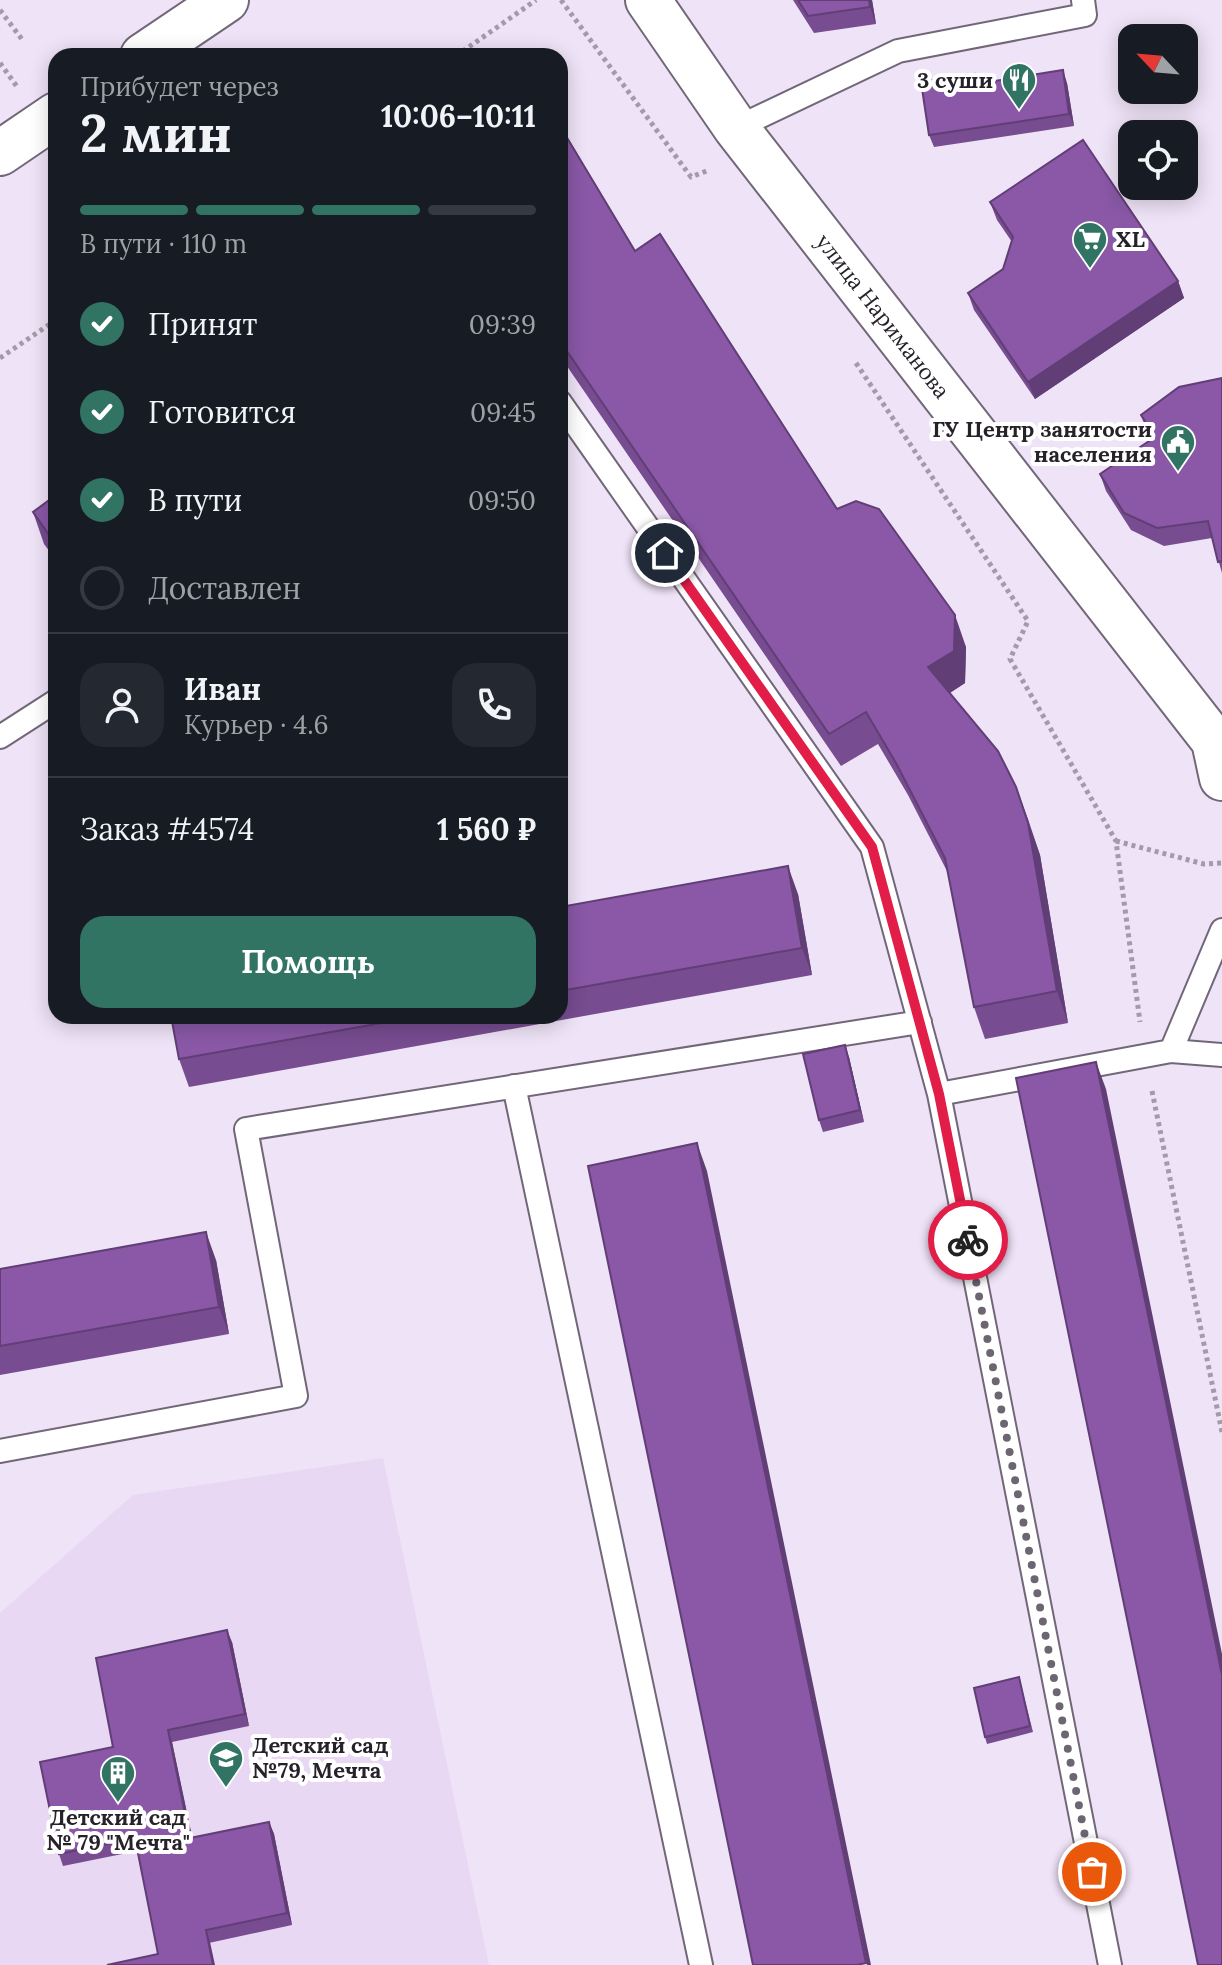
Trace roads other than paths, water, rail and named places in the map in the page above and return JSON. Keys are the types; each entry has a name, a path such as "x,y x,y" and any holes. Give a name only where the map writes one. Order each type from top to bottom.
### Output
{"street":[{"path":"155,48 226,0"},
{"name":"улица Нариманова","path":"648,0 728,147 1219,753"},
{"path":"0,153 48,120"}],"lane":[{"path":"728,147 898,51 1085,15 1083,0"},
{"path":"568,413 872,847 939,1094 1110,1965"},
{"path":"0,735 48,706"},
{"path":"1171,1051 1222,930"},
{"path":"0,1451 296,1396 246,1129 920,1022"},
{"path":"939,1094 1171,1051 1222,1055"},
{"path":"514,1086 701,1965"}],"place":[{"name":"3 суши","path":"1019,111"},
{"name":"XL","path":"1090,270"},
{"name":"ГУ Центр занятости населения","path":"1178,473"},
{"name":"Детский сад №79, Мечта","path":"226,1789"},
{"name":"Детский сад № 79 \"Мечта\"","path":"118,1804"}]}
